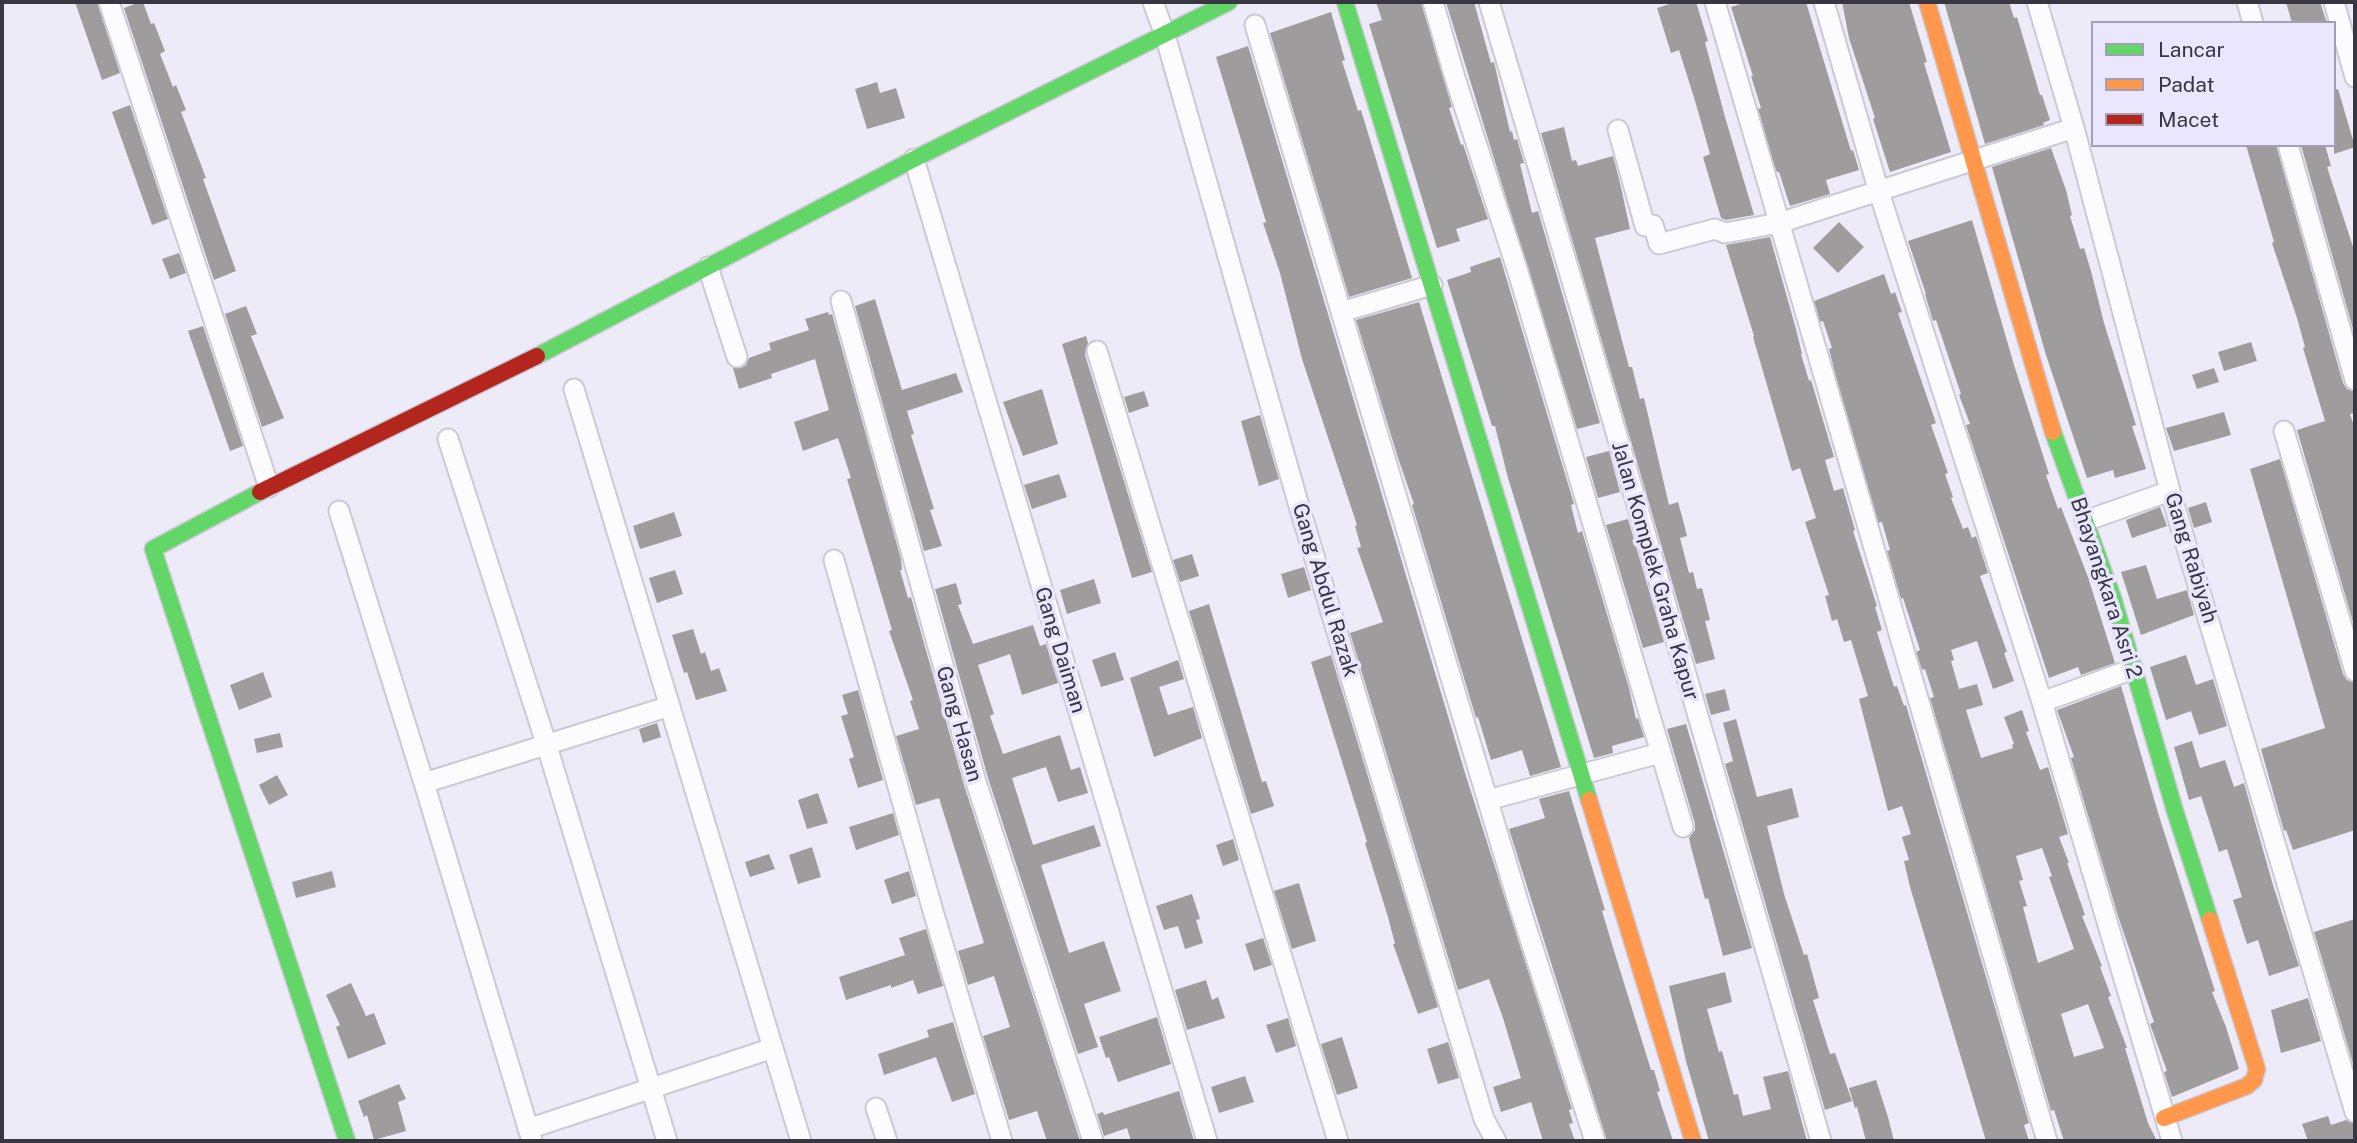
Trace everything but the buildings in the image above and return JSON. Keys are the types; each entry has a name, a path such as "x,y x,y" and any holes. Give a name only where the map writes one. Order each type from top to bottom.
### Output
{"street":[{"path":"109,2 269,487"},
{"name":"Gang Abdul Razak","path":"1153,2 1165,35 1299,506 1484,1119 1496,1141"},
{"path":"347,1141 153,549 269,487 571,339 914,159 1229,2"},
{"path":"1345,2 1583,773 1693,1141"},
{"path":"1433,2 1522,285 1684,827"},
{"name":"Jalan Komplek Graha Kapur","path":"1489,2 1821,1141"},
{"path":"1715,2 1833,416 2047,1141"},
{"path":"1824,2 1879,192 2042,702 2172,1141"},
{"name":"Bhayangkara Asri 2","path":"1927,2 2034,373 2058,449 2113,598 2175,811 2257,1069 2254,1080 2247,1086 2164,1118"},
{"name":"Gang Rabiyah","path":"2037,2 2074,128 2170,491 2355,1112"},
{"path":"2247,2 2252,21"},
{"path":"2333,2 2355,77"},
{"path":"1255,24 1488,800 1595,1141"},
{"path":"1618,130 1644,226 1653,225 1659,244 1715,229 1725,233 1779,223 2074,128"},
{"path":"2289,147 2355,380"},
{"name":"Gang Daiman","path":"914,159 1207,1141"},
{"path":"708,267 737,357"},
{"path":"1341,312 1432,285"},
{"name":"Gang Hasan","path":"841,302 976,782 1093,1141"},
{"path":"1097,351 1338,1141"},
{"path":"574,389 801,1141"},
{"path":"2284,431 2355,671"},
{"path":"448,439 546,743 667,1141"},
{"path":"2085,521 2170,491"},
{"path":"339,511 530,1135 651,1088 773,1048"},
{"path":"835,560 933,911 1002,1141"},
{"path":"2042,702 2133,669"},
{"path":"424,783 670,706"},
{"path":"1488,800 1660,753"},
{"path":"876,1108 887,1141"}],"traffic: fast":[{"path":"537,356 914,159 1229,2"},
{"path":"1345,2 1589,800"},
{"path":"2053,432 2113,598 2210,920"},
{"path":"260,492 153,549 347,1141"}],"traffic: slow":[{"path":"1927,2 2053,432"},
{"path":"1589,800 1693,1141"},
{"path":"2164,1118 2247,1086 2254,1080 2257,1069 2210,920"}],"traffic: jam":[{"path":"260,492 537,356"}]}
